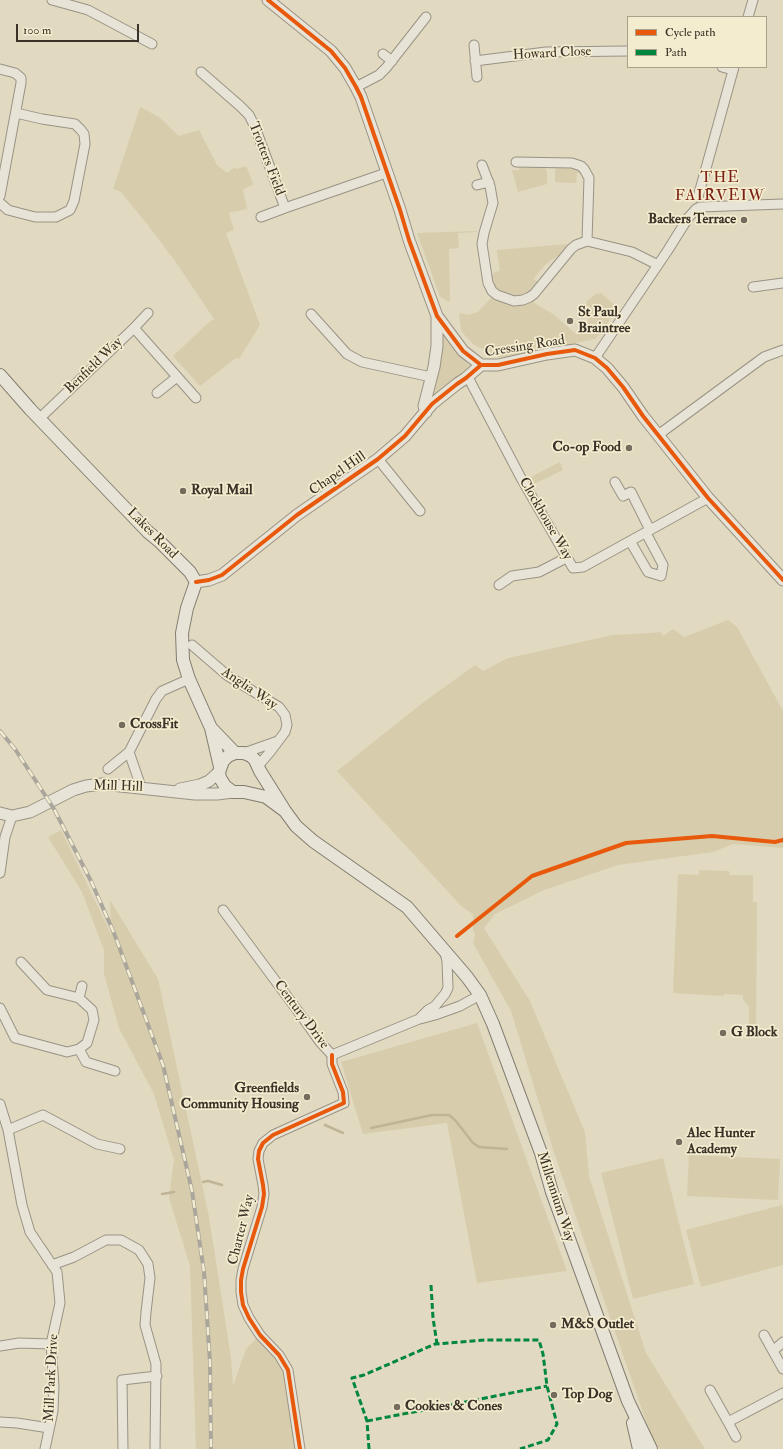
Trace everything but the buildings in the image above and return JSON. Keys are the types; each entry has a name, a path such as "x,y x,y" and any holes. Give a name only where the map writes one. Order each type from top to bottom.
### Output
{"main road":[{"name":"Lakes Road","path":"0,375 148,532 160,541 190,572 196,582"},
{"path":"196,582 187,608 182,633 183,660 189,680 212,728 220,770 220,778 225,786 239,792 266,797 285,811"},
{"path":"212,728 239,753 251,756 255,760 285,811"},
{"path":"220,770 223,760 228,756 239,753"},
{"path":"239,792 252,788 257,782 259,768"},
{"name":"Millennium Way","path":"285,811 296,826 313,841 407,907 444,949 480,995 493,1024 535,1139 555,1200 628,1401 651,1449"},
{"name":"Millennium Way","path":"628,1401 639,1449"}],"street":[{"path":"52,0 88,10 152,44"},
{"name":"Cressing Road","path":"268,0 332,51 345,68 356,87 437,316 463,351 481,365 498,365 546,354 575,350 595,358 607,368 623,387 658,435 708,498 783,580"},
{"path":"748,16 753,0"},
{"path":"356,87 379,75 392,61 426,17"},
{"path":"474,45 478,77"},
{"name":"Howard Close","path":"476,61 546,52 627,51"},
{"path":"383,54 392,61"},
{"path":"698,197 734,68"},
{"path":"0,69 15,73 21,78 20,92 0,196"},
{"name":"Trotters Field","path":"201,72 240,106 248,115 255,127 285,208 386,172"},
{"path":"0,202 8,210 35,217 56,217 70,210 74,202 85,144 82,130 75,124 16,113"},
{"path":"516,162 572,163 581,166 584,169 589,178 587,241"},
{"path":"482,165 489,182 493,203 483,238 484,254 488,283 492,291 497,295 508,300 523,300 534,294 571,249 576,245 587,241 632,252 658,265"},
{"path":"477,185 489,182"},
{"path":"595,358 692,212 700,207 783,204"},
{"path":"261,217 285,208"},
{"path":"753,287 783,283"},
{"name":"Benfield Way","path":"40,418 148,313"},
{"path":"311,314 347,354 362,362 432,377"},
{"path":"426,412 424,406 432,377 436,346 437,316"},
{"path":"134,328 196,398"},
{"path":"658,435 764,357 783,350"},
{"name":"Chapel Hill","path":"196,582 209,580 222,575 297,515 378,460 405,436 432,404 481,365"},
{"path":"157,393 177,377"},
{"name":"Clockhouse Way","path":"466,378 470,381 521,478 573,568 583,567 708,498"},
{"path":"378,460 420,511"},
{"path":"615,482 623,496 631,492 663,565 661,576 648,572 630,541"},
{"path":"499,585 512,576 539,572 566,558"},
{"name":"Anglia Way","path":"192,645 228,676 279,707 285,715 287,725 285,732 259,768"},
{"path":"108,769 129,752 156,699 162,691 189,680"},
{"path":"239,753 278,741"},
{"path":"129,752 139,781"},
{"name":"Mill Hill","path":"171,791 204,783 214,778 220,770"},
{"name":"Mill Hill","path":"0,813 12,816 30,812 73,790 86,786 102,784 195,794 239,792"},
{"path":"0,873 2,837 12,816"},
{"name":"Century Drive","path":"223,910 320,1042 332,1055 418,1019 435,1006 448,988 448,961 444,949"},
{"path":"1,1012 15,1038 67,1052 79,1049 87,1043 94,1020 92,1010 78,998 47,990 21,962"},
{"path":"78,998 82,986"},
{"path":"418,1019 434,1016 460,1006 480,995"},
{"path":"79,1049 86,1062 115,1071"},
{"name":"Charter Way","path":"300,1449 288,1370 279,1355 260,1335 249,1318 243,1306 241,1280 263,1201 264,1185 258,1159 259,1151 263,1143 273,1134 344,1103 343,1092 332,1064 332,1055"},
{"name":"Mill Park Drive","path":"0,1104 8,1130 22,1205 30,1232 57,1272 60,1303 50,1344 54,1386 53,1411 45,1449"},
{"path":"8,1130 43,1115 97,1144 120,1149"},
{"path":"52,1265 74,1257 106,1240 121,1240 139,1250 148,1264 150,1278 146,1324 156,1364 155,1449"},
{"path":"764,1335 783,1369"},
{"path":"773,1351 783,1342"},
{"path":"0,1346 19,1343 50,1344"},
{"path":"123,1449 122,1380 156,1376"},
{"path":"710,1390 736,1437"},
{"path":"728,1422 783,1393"},
{"path":"0,1422 49,1428"}],"shaded area":[{"path":"140,107 159,117 179,136 199,130 217,165 227,173 235,167 237,169 246,166 252,180 253,185 243,189 247,209 229,213 234,230 226,233 260,325 239,359 236,358 200,386 173,356 214,319 175,261 147,224 121,192 113,189"},
{"path":"519,164 545,167 547,172 547,184 518,192 512,170 519,170"},
{"path":"556,167 575,167 583,174 577,173 576,183 555,182"},
{"path":"477,231 458,233 459,248 449,249 450,302 440,297 417,233"},
{"path":"568,244 558,256 546,264 533,279 538,282 527,293 518,296 502,293 493,285 491,276 495,272 500,271 497,250"},
{"path":"601,293 617,307 604,330 595,339 576,343 574,348 554,345 546,349 512,358 498,357 473,344 461,331 459,313 468,315 478,312 492,297 514,305 523,305 531,301 553,314 577,335 589,320 584,315 587,301 596,294"},
{"path":"441,328 443,328 458,354 470,366 438,394 432,395"},
{"path":"560,462 563,470 534,484 531,477"},
{"path":"728,620 737,627 783,711 783,848 733,844 713,852 618,865 544,890 495,914 484,928 530,1001 585,1132 589,1176 646,1353 705,1449 660,1449 654,1444 606,1306 553,1149 511,1011 473,943 475,934 473,930 473,914 462,907 337,771 425,701 475,665 483,671 508,658 613,635 661,632 663,636 673,629 684,637"},
{"path":"61,830 111,934 110,900 158,979 209,1217 231,1358 233,1386 246,1349 260,1335 287,1368 300,1449 196,1449 190,1266 169,1198 174,1160 154,1094 119,1028 104,974 104,950 82,892 48,837"},
{"path":"699,870 729,871 730,875 753,875 753,902 757,902 756,1024 749,1024 749,1007 743,999 743,995 724,994 724,996 673,993 678,874 699,875"},
{"path":"477,1023 567,1271 477,1283 447,1123 363,1134 341,1062"},
{"path":"689,1155 780,1159 778,1200 687,1196"},
{"path":"663,1158 694,1284 633,1299 601,1173"},
{"path":"782,1205 783,1265 701,1287 686,1230"}],"waterway":[{"path":"371,1128 432,1115 449,1115 455,1120 473,1143 479,1147 507,1149"},
{"path":"325,1125 343,1133"},
{"path":"203,1182 208,1181 222,1185"},
{"path":"162,1194 174,1192"}],"railway":[{"path":"0,731 15,749 54,809 91,881 114,933 163,1065 192,1191 204,1272 210,1362 211,1449"}],"marked path":[{"path":"431,1285 433,1318 437,1344"},
{"path":"369,1449 367,1421 352,1378 364,1375 435,1344 485,1340 539,1340 543,1354 547,1386 557,1424 548,1440 520,1449"},
{"path":"367,1421 547,1386"}],"cycle path":[{"path":"268,0 331,51 345,68 356,87 361,97 409,240 437,316 463,351 481,365 498,365 547,354 575,350 595,358 607,368 623,387 643,416 708,498 783,580"},
{"path":"196,582 209,580 222,575 297,515 378,459 405,436 432,404 481,365"},
{"path":"457,936 532,876 626,843 712,836 775,842 783,840"},
{"path":"300,1449 288,1370 279,1355 260,1335 249,1318 243,1305 241,1280 262,1207 264,1194 258,1159 259,1151 263,1143 273,1135 344,1103 343,1092 332,1064 332,1055"}],"place":[{"name":"Backers Terrace","path":"744,220"},
{"name":"St Paul, Braintree","path":"570,321"},
{"name":"Co-op Food","path":"629,448"},
{"name":"Royal Mail","path":"183,491"},
{"name":"CrossFit","path":"122,725"},
{"name":"G Block","path":"723,1033"},
{"name":"Greenfields Community Housing","path":"307,1097"},
{"name":"Alec Hunter Academy","path":"679,1142"},
{"name":"M&S Outlet","path":"553,1325"},
{"name":"Top Dog","path":"554,1395"},
{"name":"Cookies & Cones","path":"397,1407"}],"district":[{"name":"THE FAIRVEIW","path":"720,188"}]}
